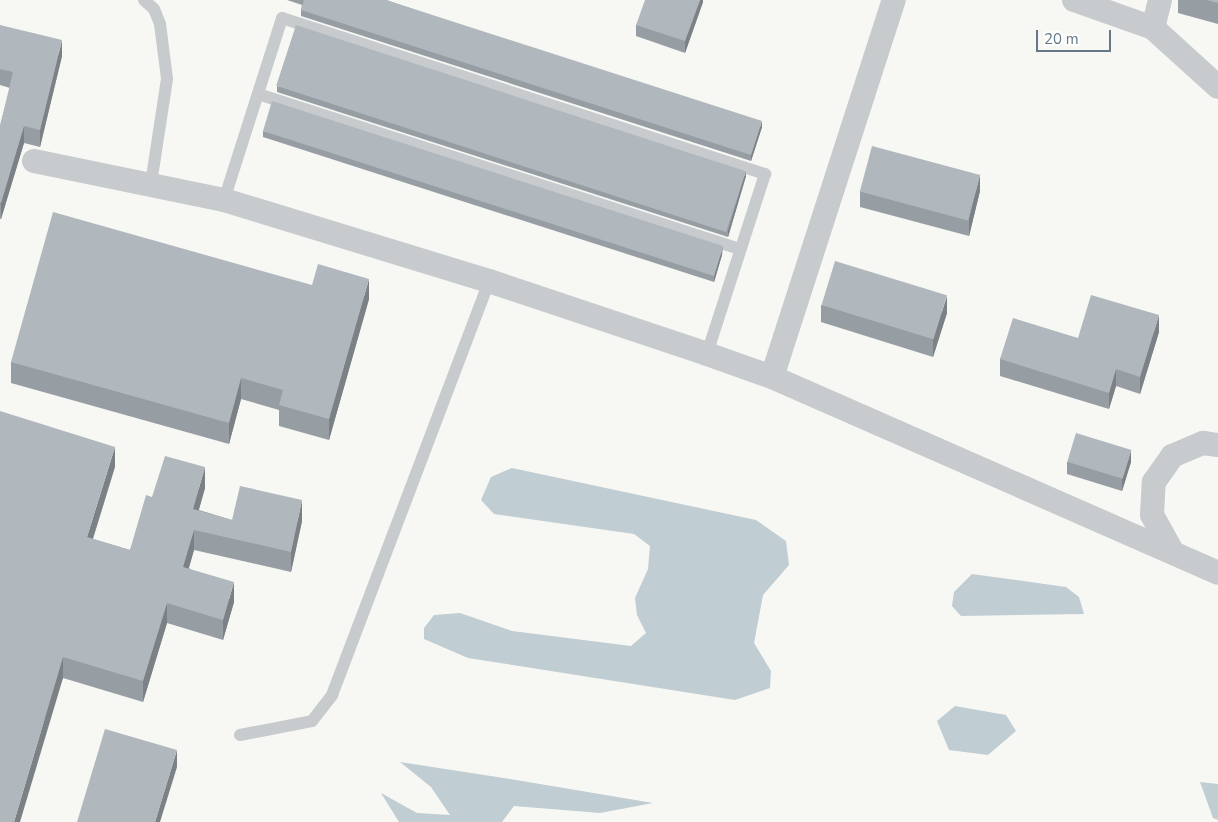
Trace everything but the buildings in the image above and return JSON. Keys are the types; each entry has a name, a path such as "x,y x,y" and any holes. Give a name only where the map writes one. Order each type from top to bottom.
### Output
{"street":[{"path":"772,377 894,0"},
{"path":"1074,0 1153,28 1218,87"},
{"path":"1153,28 1160,0"},
{"path":"34,161 224,200 488,281 707,354 772,377 1172,551 1218,573"},
{"path":"1172,551 1152,514 1154,482 1172,456 1203,442 1218,445"}],"lane":[{"path":"144,0 154,9 160,24 167,79 150,184"},
{"path":"224,200 282,18 765,174 707,354"},
{"path":"258,94 740,249"},
{"path":"240,735 312,721 332,695 488,281"}],"shaded area":[{"path":"512,468 756,520 786,541 789,565 763,595 754,643 771,671 770,688 735,700 468,658 424,639 424,628 434,615 460,613 512,631 631,646 646,633 637,615 635,598 648,569 650,546 634,534 494,514 481,500 491,477"},
{"path":"972,574 1066,587 1079,597 1084,614 961,616 952,606 954,592"},
{"path":"955,706 1006,715 1016,731 988,755 949,750 937,721"},
{"path":"400,762 653,803 600,813 514,806 502,822 399,822 381,793 417,813 450,815 431,787"},
{"path":"1200,782 1218,784 1218,820 1213,818"}]}
